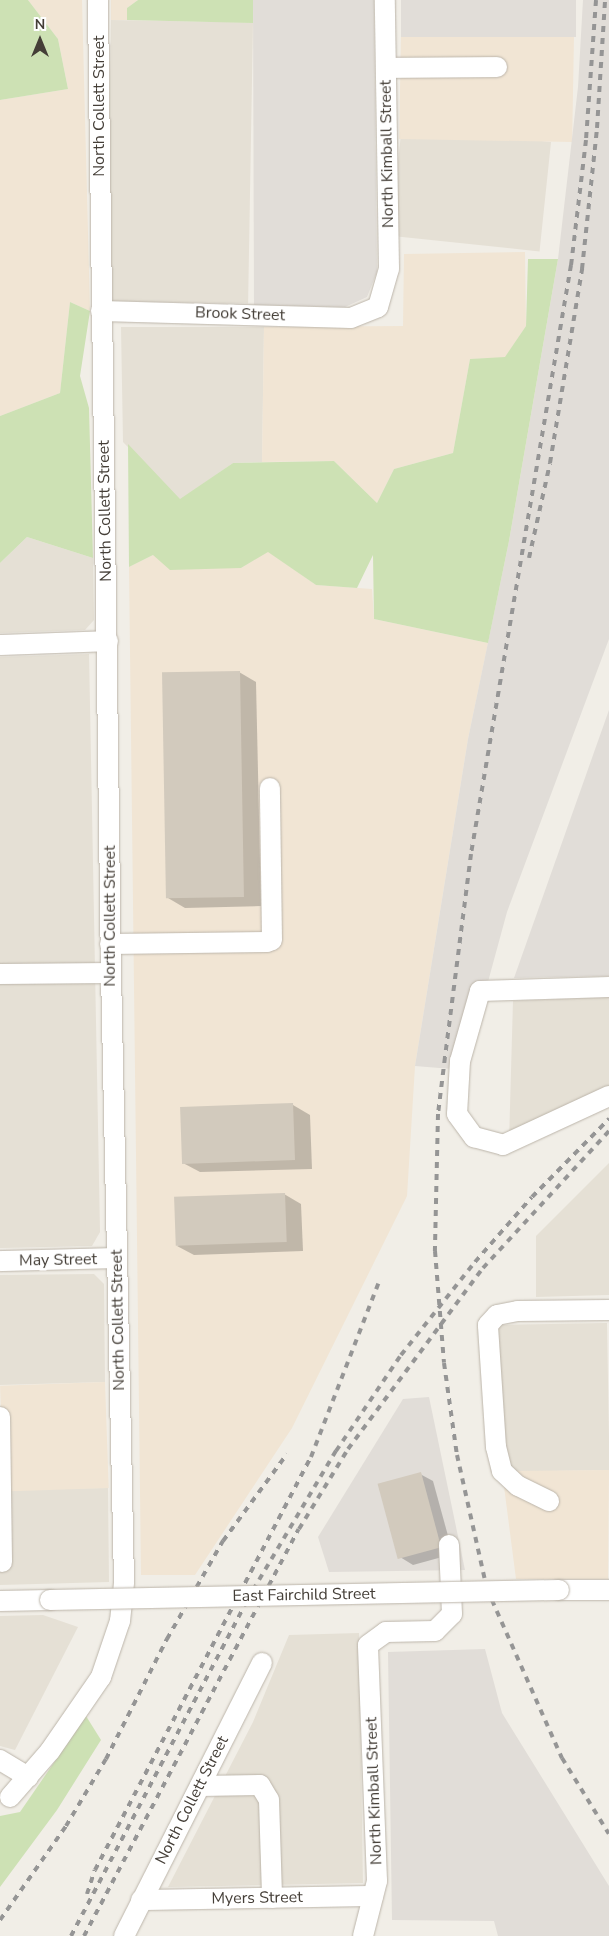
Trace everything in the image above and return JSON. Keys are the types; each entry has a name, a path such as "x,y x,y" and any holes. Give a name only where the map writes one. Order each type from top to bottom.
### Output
{"street":[{"name":"North Collett Street","path":"10,1797 50,1751 101,1676 120,1621 124,1582 110,973 108,641 101,311 98,0"},
{"name":"North Kimball Street","path":"378,307 389,269 385,0"},
{"path":"386,68 497,67"},
{"name":"Brook Street","path":"101,311 351,318 378,307"},
{"path":"0,645 108,641"},
{"path":"110,944 272,940 270,788"},
{"path":"0,974 110,973"},
{"path":"609,987 480,991 460,1061 457,1114 474,1137 503,1145 609,1096"},
{"name":"May Street","path":"0,1261 116,1258"},
{"path":"549,1502 518,1486 502,1471 496,1447 488,1324 497,1315 518,1311 609,1310"},
{"path":"0,1417 2,1562"},
{"name":"North Kimball Street","path":"363,1936 377,1881 368,1645 386,1632 435,1631 452,1614 449,1545"},
{"name":"East Fairchild Street","path":"0,1601 609,1590"},
{"name":"North Collett Street","path":"124,1936 262,1664"},
{"path":"0,1760 28,1777"},
{"path":"200,1786 260,1785 269,1800 272,1898"},
{"name":"Myers Street","path":"141,1900 373,1896"}],"shaded area":[{"path":"28,0 82,0 90,311 70,302 60,393 0,416 0,100 68,89 58,39"},
{"path":"111,0 138,0 127,8 127,20 111,20"},
{"path":"253,0 374,0 377,272 367,297 345,307 254,305"},
{"path":"401,0 576,0 576,37 401,37"},
{"path":"583,0 609,0 609,639 507,912 464,1070 415,1066 468,739 509,541 558,259 578,87"},
{"path":"111,20 253,22 248,303 106,301"},
{"path":"401,32 574,35 572,142 399,139"},
{"path":"402,126 551,142 540,251 390,236"},
{"path":"525,252 526,326 505,358 470,359 453,453 394,469 377,503 334,461 262,462 264,327 403,326 404,254"},
{"path":"121,327 264,327 262,462 233,463 180,500 123,442"},
{"path":"27,537 93,558 94,620 85,630 0,633 0,563"},
{"path":"268,551 316,585 372,589 374,619 488,643 468,739 415,1066 407,1196 292,1428 195,1575 141,1575 129,567 153,555 241,568"},
{"path":"89,654 100,1232 92,1246 0,1248 0,657"},
{"path":"609,710 609,976 514,978"},
{"path":"609,997 609,1096 509,1143 513,1001"},
{"path":"609,1163 609,1295 536,1297 536,1236"},
{"path":"94,1274 104,1284 105,1382 0,1385 0,1275"},
{"path":"607,1323 609,1470 491,1472 488,1325"},
{"path":"105,1382 109,1488 4,1492 0,1386"},
{"path":"429,1397 465,1570 329,1572 318,1537 403,1399"},
{"path":"0,1417 1,1489 108,1488 109,1582 0,1585"},
{"path":"609,1470 608,1579 516,1579 502,1471"},
{"path":"43,1615 78,1627 15,1750 0,1746 0,1616"},
{"path":"359,1633 363,1883 168,1887 253,1722 289,1635"},
{"path":"485,1649 502,1713 609,1886 609,1936 498,1936 494,1921 392,1920 388,1652"}],"green space":[{"path":"0,0 28,0 58,39 68,89 0,100"},
{"path":"138,0 253,0 253,23 127,20 127,8"},
{"path":"528,259 558,259 509,541 488,643 374,619 373,555 357,588 316,585 268,552 241,568 170,570 153,555 129,567 128,444 180,499 233,463 334,461 377,503 394,469 453,453 470,359 505,357 526,326"},
{"path":"70,302 90,311 80,376 89,408 93,558 27,537 0,563 0,416 60,393"},
{"path":"86,1716 101,1740 57,1810 0,1887 0,1816 20,1812"}],"building":[{"path":"240,671 244,897 166,898 162,672"},
{"path":"293,1103 295,1160 182,1164 180,1107"},
{"path":"285,1193 287,1242 176,1246 174,1197"},
{"path":"421,1472 441,1547 398,1559 378,1484"}],"railway":[{"path":"596,0 586,140 571,265 471,854 438,1114 435,1251 444,1363 457,1455 487,1589 562,1758 609,1834"},
{"path":"529,558 550,463 582,269 597,128 605,0"},
{"path":"71,1936 253,1590 336,1451 401,1355 475,1262 532,1197 609,1119"},
{"path":"84,1936 299,1529 348,1449 483,1268 609,1131"},
{"path":"87,1894 95,1870 311,1457 380,1279"},
{"path":"0,1920 66,1826 106,1759 167,1639 223,1541 287,1454"}]}
